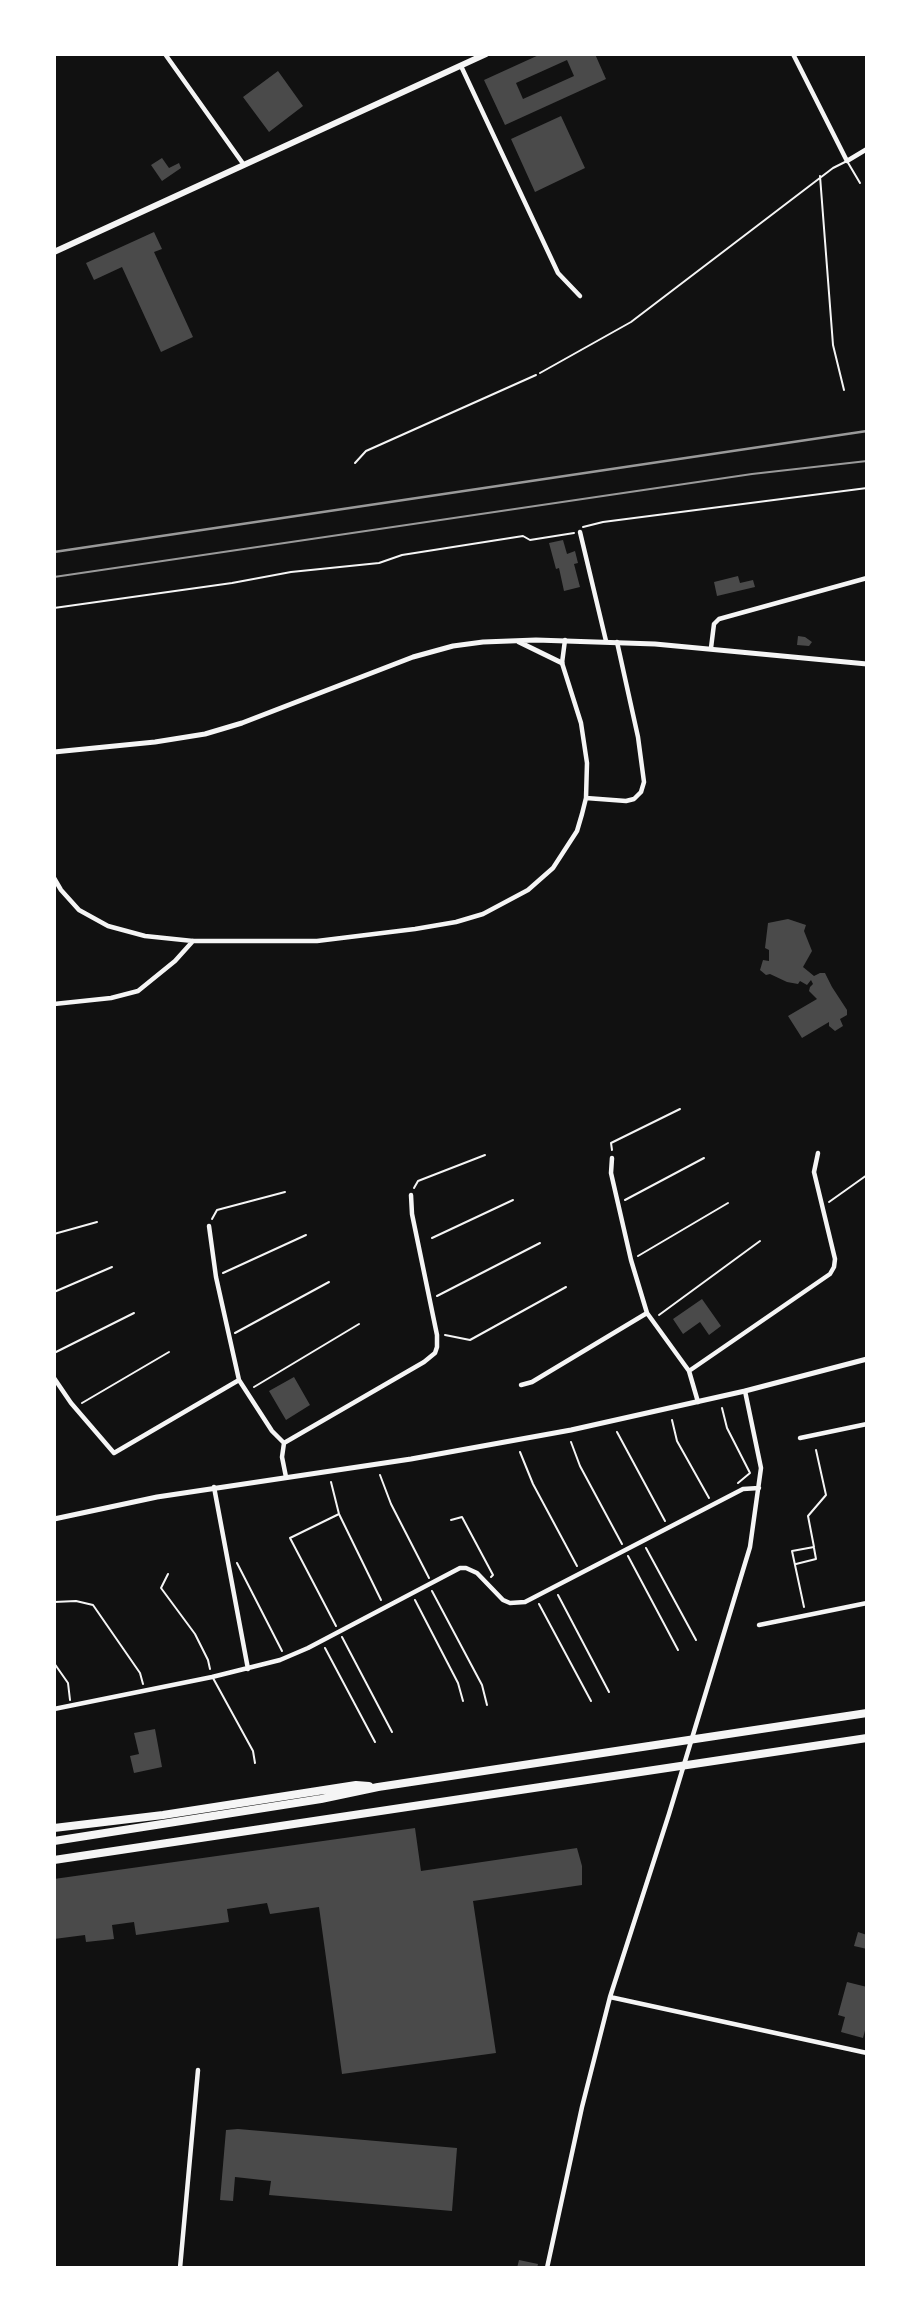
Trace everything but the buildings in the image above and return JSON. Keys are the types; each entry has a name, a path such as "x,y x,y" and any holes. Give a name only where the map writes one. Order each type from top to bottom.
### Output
{"highway":[{"path":"54,1841 321,1799 379,1787 867,1713"},
{"path":"54,1860 867,1738"},
{"path":"54,1828 163,1815 356,1785 379,1787"}],"main road":[{"path":"54,253 486,54"}],"street":[{"path":"165,54 244,165"},
{"path":"793,54 847,160 867,149"},
{"path":"461,66 558,273 580,296"},
{"path":"580,532 606,641"},
{"path":"711,648 714,624 719,619 867,578"},
{"path":"516,640 562,663"},
{"path":"54,877 61,890 79,910 108,926 145,936 193,941 280,943 332,940 456,922 483,914 528,890 553,868 577,831 586,798 587,778 584,740 562,663 565,640"},
{"path":"54,752 205,734 242,723 434,650 483,642 606,641 711,648 867,664"},
{"path":"586,798 626,801 634,799 645,782 617,642"},
{"path":"54,1004 111,998 138,991 175,961 193,941"},
{"path":"689,1371 830,1274 835,1259 814,1172 818,1153"},
{"path":"612,1158 611,1173 631,1260 647,1312 689,1371 698,1402"},
{"path":"284,1443 431,1358 437,1347 411,1195"},
{"path":"209,1226 216,1277 239,1380 272,1431 284,1443"},
{"path":"521,1385 533,1382 647,1312"},
{"path":"54,1519 214,1487 468,1449 571,1430 745,1391 867,1359"},
{"path":"54,1378 114,1453 239,1380"},
{"path":"547,2268 582,2107 610,1997 750,1547 761,1456 745,1391"},
{"path":"800,1438 867,1424"},
{"path":"284,1443 282,1457 286,1477"},
{"path":"214,1487 248,1669"},
{"path":"54,1709 212,1677 285,1658 451,1572 466,1568 477,1573 503,1600 510,1603 525,1602 668,1528 711,1502 743,1489 759,1488"},
{"path":"759,1625 867,1602"},
{"path":"610,1997 867,2053"},
{"path":"180,2268 198,2070"}],"lane":[{"path":"540,373 631,321 820,176 847,160 860,183"},
{"path":"820,176 834,345 844,390"},
{"path":"212,1677 253,1751 255,1763"}],"path":[{"path":"355,463 366,451 540,373"},
{"path":"580,532 584,525 603,522 867,488"},
{"path":"54,608 291,572 354,564 380,564 402,555 523,536 530,540 573,533"},
{"path":"612,1158 611,1143 680,1109"},
{"path":"411,1195 418,1181 485,1155"},
{"path":"618,1203 704,1158"},
{"path":"823,1207 867,1175"},
{"path":"209,1226 217,1210 285,1192"},
{"path":"432,1238 513,1200"},
{"path":"631,1260 728,1203"},
{"path":"54,1234 97,1222"},
{"path":"216,1277 306,1235"},
{"path":"652,1319 670,1309 760,1241"},
{"path":"430,1299 540,1243"},
{"path":"54,1292 112,1267"},
{"path":"228,1337 328,1282"},
{"path":"437,1335 470,1340 566,1287"},
{"path":"54,1353 134,1314"},
{"path":"247,1391 359,1324"},
{"path":"75,1407 169,1352"},
{"path":"722,1408 727,1428 750,1473 736,1485"},
{"path":"673,1420 677,1441 711,1502 717,1496"},
{"path":"617,1432 668,1528"},
{"path":"795,1564 816,1559 808,1517 826,1495 817,1450"},
{"path":"520,1452 533,1484 581,1573"},
{"path":"380,1475 391,1504 482,1685 486,1705"},
{"path":"331,1482 339,1514 385,1607"},
{"path":"339,1514 290,1538 392,1732"},
{"path":"451,1520 462,1517 493,1575 485,1582"},
{"path":"643,1541 695,1640"},
{"path":"806,1615 792,1551 814,1547"},
{"path":"227,1565 237,1563 285,1658"},
{"path":"168,1574 162,1588 195,1634 208,1660 212,1677"},
{"path":"554,1587 609,1692"},
{"path":"411,1593 458,1683 463,1701"},
{"path":"536,1597 591,1701"},
{"path":"54,1602 76,1601 93,1605 141,1673 146,1691"},
{"path":"322,1641 374,1742"},
{"path":"54,1663 68,1683 71,1706"}],"tram line":[{"path":"54,577 752,474 867,461"}],"railway":[{"path":"54,552 867,431"}]}
